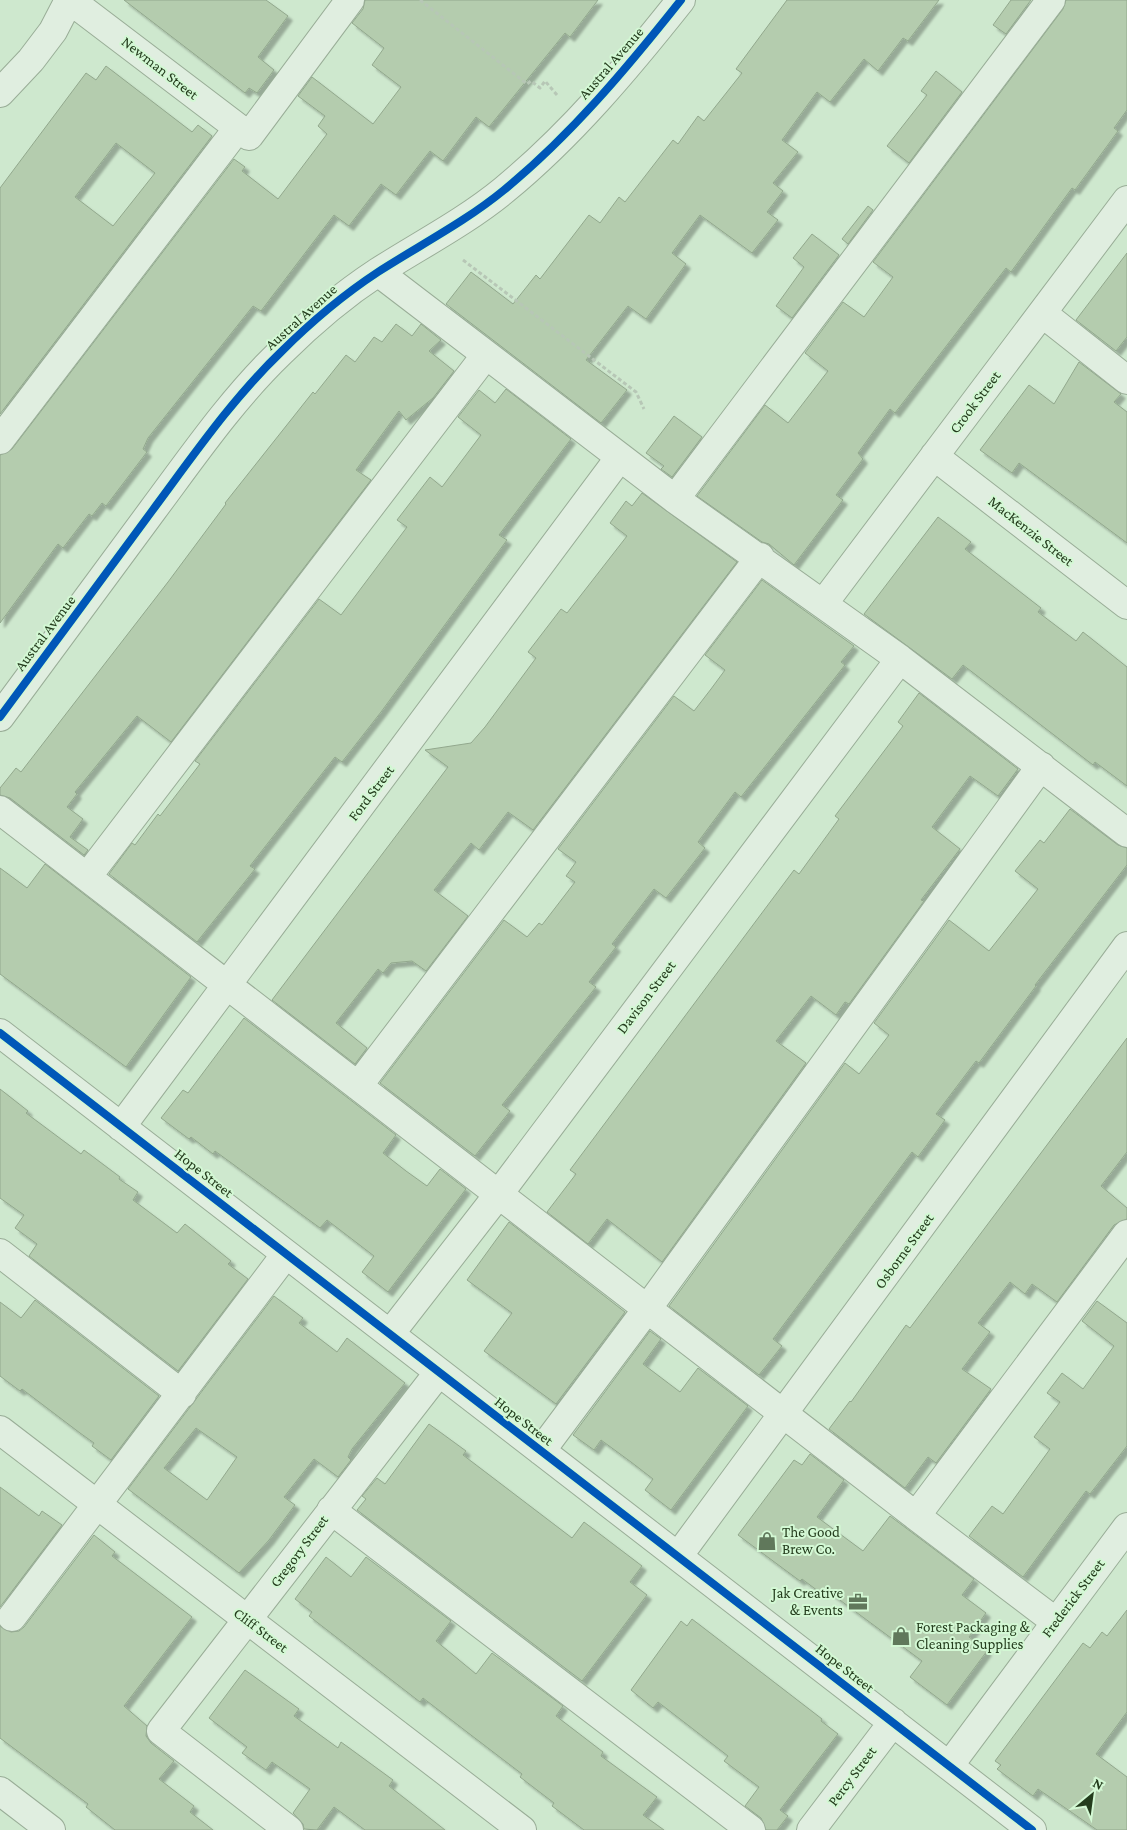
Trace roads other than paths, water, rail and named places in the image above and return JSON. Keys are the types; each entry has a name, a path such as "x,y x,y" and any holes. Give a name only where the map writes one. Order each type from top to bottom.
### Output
{"street":[{"path":"0,93 31,60 53,31 70,0"},
{"name":"Newman Street","path":"70,0 244,132"},
{"path":"0,440 350,0"},
{"name":"Austral Avenue","path":"0,717 200,446 279,353 314,321 378,272 434,239 502,191 550,149 624,72 681,0"},
{"path":"675,499 1051,0"},
{"name":"Crook Street","path":"823,604 1127,200"},
{"path":"378,272 485,356 675,499 760,557 900,659 1127,833"},
{"path":"1042,313 1127,380"},
{"path":"87,877 485,356"},
{"name":"MacKenzie Street","path":"934,456 1127,605"},
{"name":"Ford Street","path":"121,1127 228,986 620,457"},
{"path":"358,1086 760,557"},
{"name":"Davison Street","path":"390,1334 498,1195 900,659"},
{"path":"541,1451 648,1309 1042,766"},
{"path":"0,810 498,1195 1056,1622"},
{"name":"Osborne Street","path":"679,1556 1127,946"},
{"name":"Hope Street","path":"0,1033 1032,1830"},
{"path":"916,1516 1127,1234"},
{"path":"0,1253 182,1394"},
{"path":"12,1617 286,1254"},
{"name":"Gregory Street","path":"289,1830 161,1731 439,1372"},
{"name":"Cliff Street","path":"0,1430 522,1830"},
{"path":"331,1510 751,1830"},
{"name":"Frederick Street","path":"949,1766 1127,1527"},
{"name":"Percy Street","path":"811,1830 892,1722"},
{"path":"0,1791 51,1830"}],"place":[{"name":"The Good Brew Co.","path":"767,1541"},
{"name":"Jak Creative & Events","path":"858,1602"},
{"name":"Forest Packaging & Cleaning Supplies","path":"901,1636"}]}
